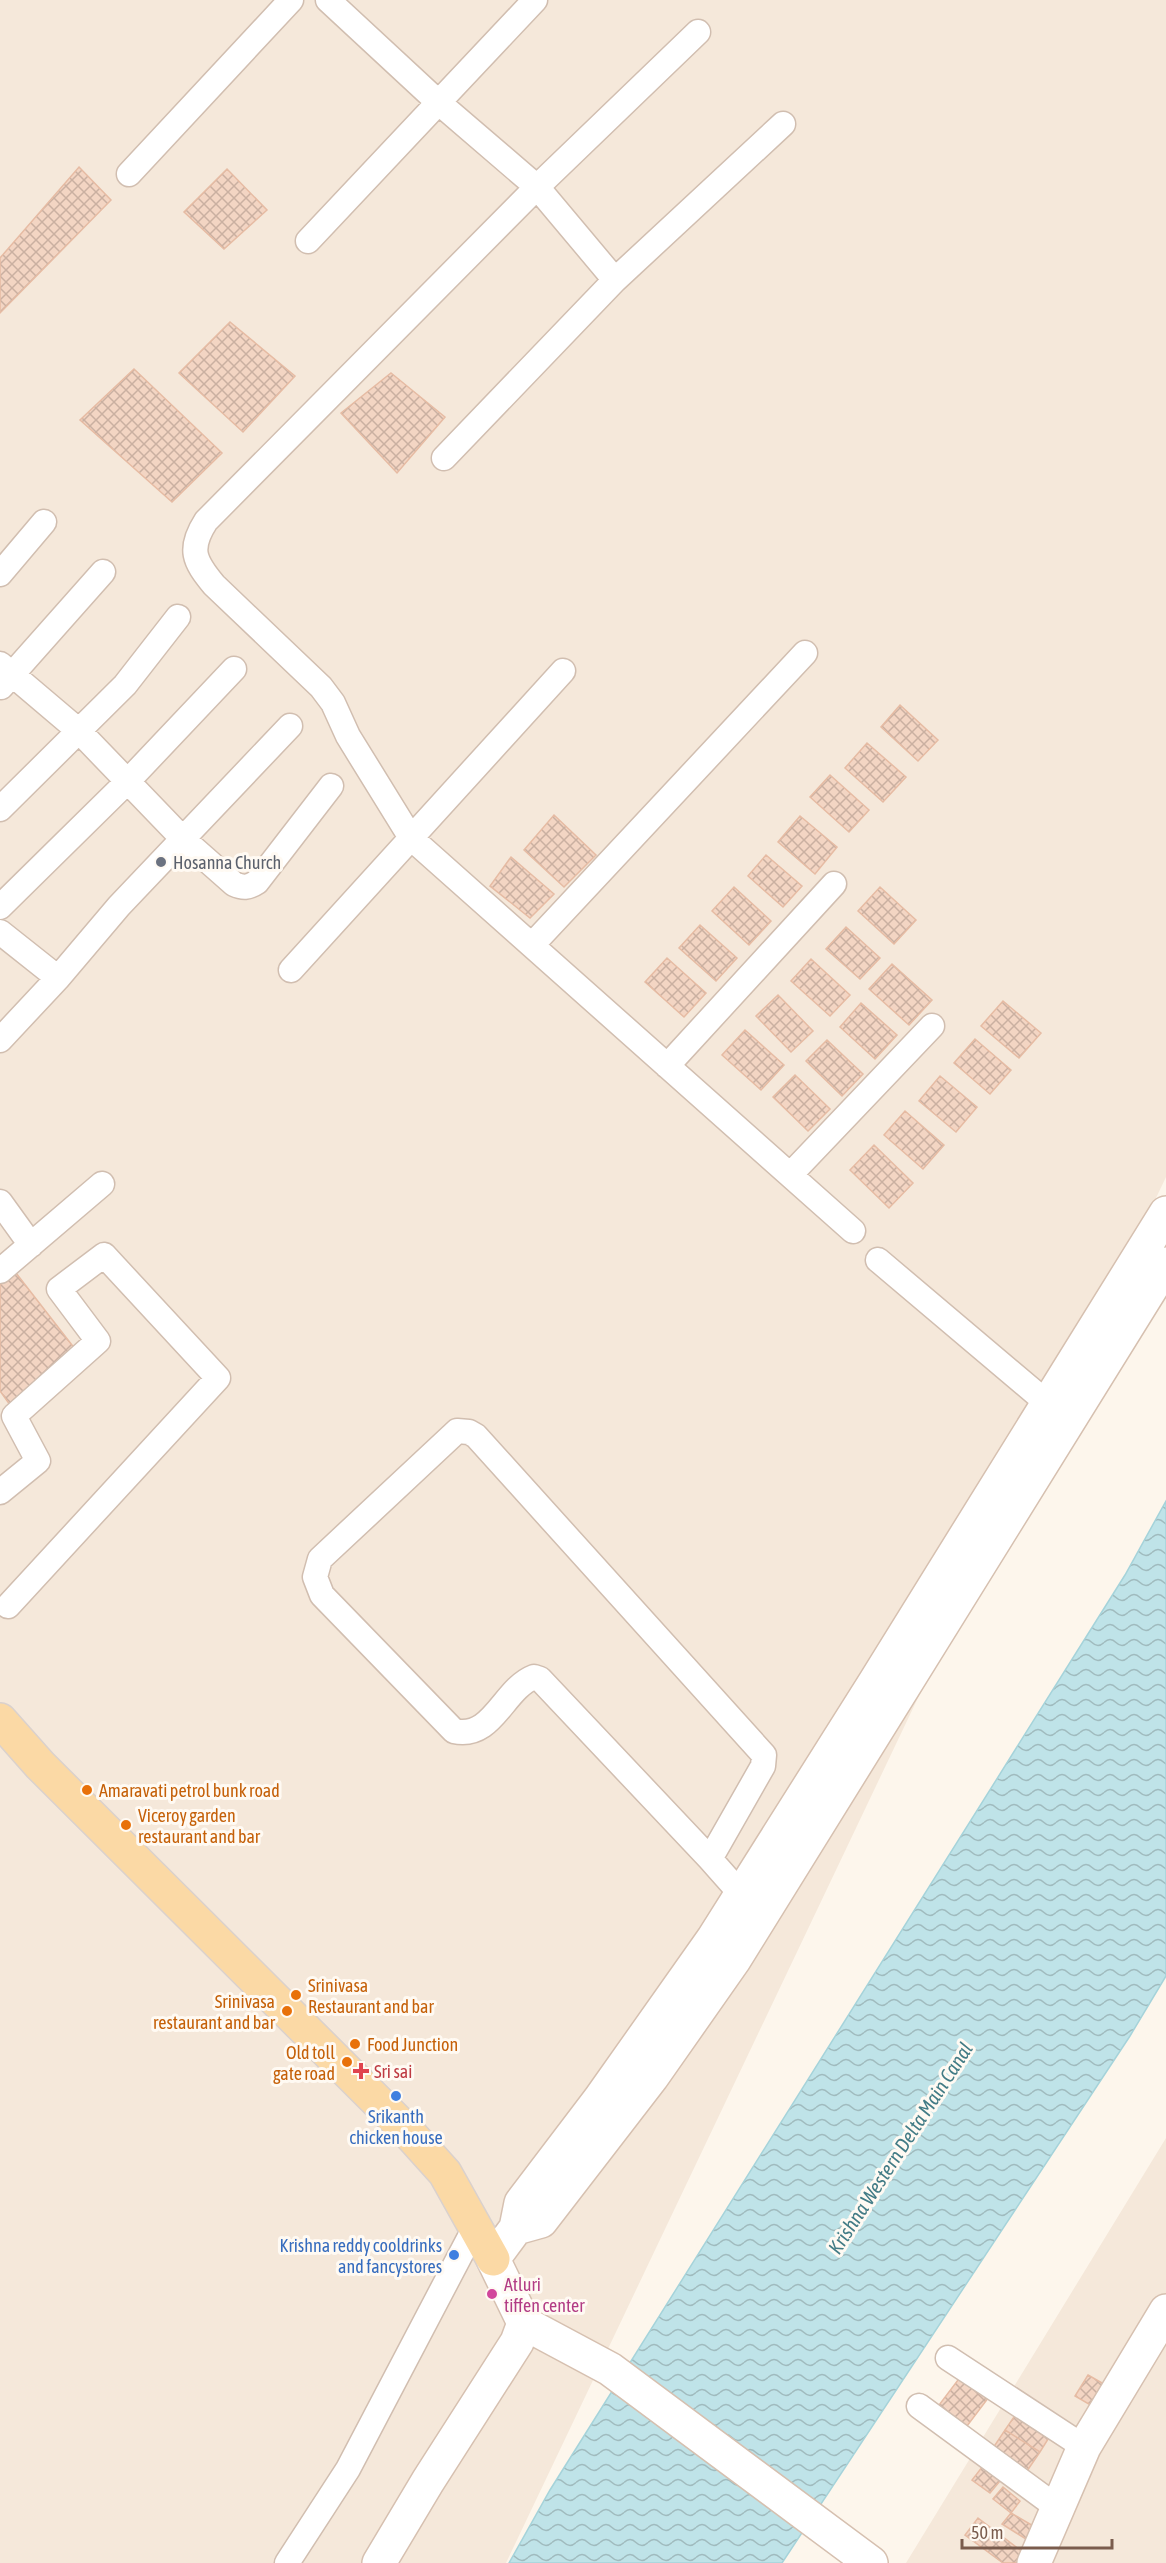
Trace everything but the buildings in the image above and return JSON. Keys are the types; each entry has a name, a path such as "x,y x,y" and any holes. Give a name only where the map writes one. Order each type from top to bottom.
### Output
{"main road":[{"path":"516,2228 541,2221 652,2076 734,1960 811,1811 1057,1412 1166,1213"},
{"path":"1057,1412 1166,1264"},
{"path":"0,1720 40,1765 409,2133 444,2173 493,2259 524,2324 610,2368 871,2563"},
{"path":"0,1752 137,1890 227,1973 436,2183 453,2190"},
{"path":"493,2259 516,2228 521,2203 607,2090 741,1894 811,1811"},
{"path":"1034,2563 1084,2447 1166,2310"},
{"path":"379,2563 428,2481 517,2342 524,2324"}],"street":[{"path":"129,174 291,0"},
{"path":"328,0 438,102 537,187 615,280"},
{"path":"308,241 535,0"},
{"path":"698,32 537,187 206,521 194,546 195,558 208,578 321,687 333,703 348,736 411,838 853,1231"},
{"path":"444,458 615,280 783,124"},
{"path":"0,574 44,522"},
{"path":"103,572 4,676 79,731 183,838 234,884 246,888 256,882 331,786"},
{"path":"0,809 124,686 178,617"},
{"path":"532,945 805,652"},
{"path":"0,907 128,781 234,669"},
{"path":"291,970 563,671"},
{"path":"0,1040 58,978 119,906 290,726"},
{"path":"667,1066 834,884"},
{"path":"0,932 58,978"},
{"path":"790,1175 932,1026"},
{"path":"0,1271 102,1184"},
{"path":"0,1202 31,1245"},
{"path":"0,1492 38,1461 14,1416 98,1341 59,1289 104,1255 218,1378 8,1606"},
{"path":"878,1260 1057,1412"},
{"path":"710,1859 763,1766 764,1755 476,1436 469,1432 457,1431 320,1559 315,1577 322,1595 454,1731 472,1732 482,1727 523,1683 534,1677 540,1679 741,1894"},
{"path":"287,2563 348,2469 474,2229"},
{"path":"948,2358 1084,2447"},
{"path":"919,2406 1058,2508"}],"shaded area":[{"path":"0,0 1166,0 1166,1177 506,2563 0,2563"},
{"path":"1166,2138 1166,2563 906,2563"}],"water":[{"name":"Krishna Western Delta Main Canal","path":"1166,1501 1166,1976 1130,2036 782,2563 509,2563 550,2490 1125,1575"}],"place":[{"name":"Hosanna Church","path":"161,862"},
{"name":"Amaravati petrol bunk road","path":"87,1790"},
{"name":"Viceroy garden restaurant and bar","path":"126,1825"},
{"name":"Srinivasa Restaurant and bar","path":"296,1995"},
{"name":"Srinivasa restaurant and bar","path":"287,2011"},
{"name":"Food Junction","path":"355,2044"},
{"name":"Old toll gate road","path":"347,2062"},
{"name":"Sri sai","path":"361,2071"},
{"name":"Srikanth chicken house","path":"396,2096"},
{"name":"Krishna reddy cooldrinks and fancystores","path":"454,2255"},
{"name":"Atluri tiffen center","path":"492,2294"}]}
